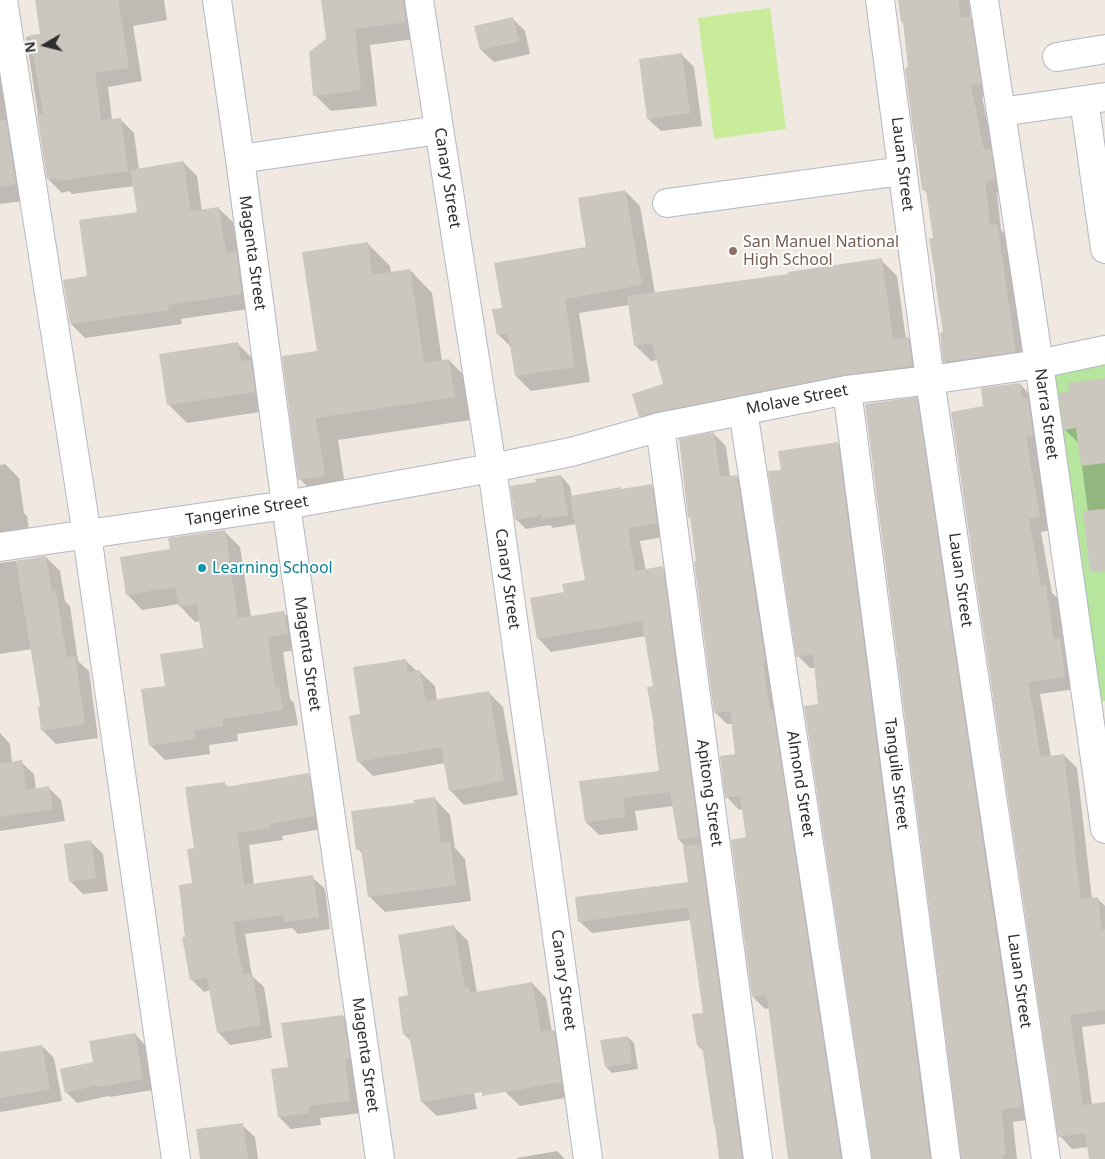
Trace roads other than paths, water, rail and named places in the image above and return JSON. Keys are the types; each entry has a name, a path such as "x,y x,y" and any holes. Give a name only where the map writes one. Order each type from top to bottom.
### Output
{"street":[{"path":"3,0 87,535 176,1159"},
{"name":"Magenta Street","path":"218,0 286,506 380,1159"},
{"name":"Canary Street","path":"419,0 492,468 588,1159"},
{"name":"Lauan Street","path":"880,0 930,380 1046,1159"},
{"name":"Narra Street","path":"984,0 1039,364 1105,829"},
{"path":"1056,57 1105,49"},
{"path":"1001,112 1094,98 1105,249"},
{"path":"240,159 440,130"},
{"path":"667,204 902,171"},
{"name":"Molave Street","path":"492,468 571,452 660,427 743,410 847,390 1039,364 1105,350"},
{"name":"Tanguile Street","path":"847,390 946,1159"},
{"name":"Almond Street","path":"743,410 858,1159"},
{"name":"Apitong Street","path":"660,427 758,1159"},
{"name":"Tangerine Street","path":"0,547 286,506 492,468"}],"place":[{"name":"San Manuel National High School","path":"733,251"},
{"name":"Learning School","path":"202,568"}]}
